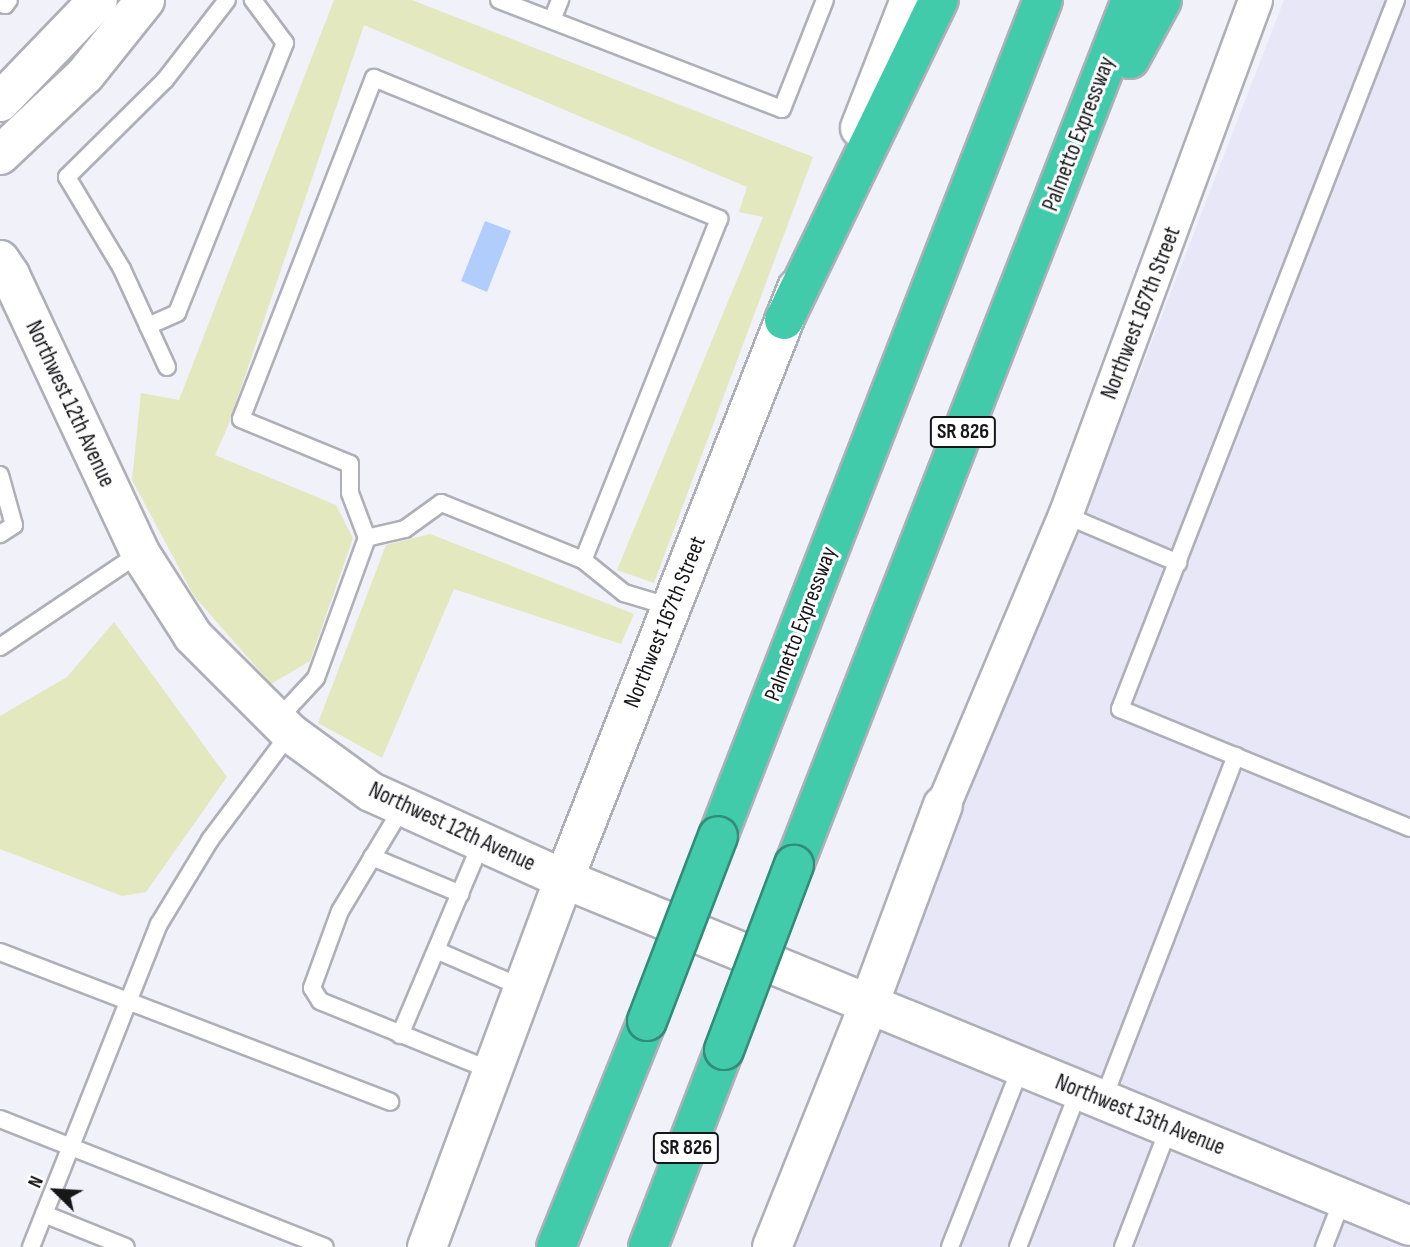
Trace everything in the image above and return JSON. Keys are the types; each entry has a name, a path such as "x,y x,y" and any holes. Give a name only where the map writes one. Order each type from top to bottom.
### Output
{"highway":[{"path":"784,320 940,0"},
{"name":"Palmetto Expressway","path":"556,1247 647,1021 1043,0"},
{"name":"Palmetto Expressway","path":"648,1247 1131,0"},
{"path":"1053,199 1162,0"}],"street":[{"path":"0,102 98,0"},
{"path":"0,155 85,75 145,0"},
{"name":"Northwest 167th Street","path":"426,1247 564,879 910,0"},
{"name":"Northwest 167th Street","path":"772,1247 869,1004 943,805 1065,515 1255,0"},
{"name":"Northwest 12th Avenue","path":"0,260 10,275 140,553 193,636 284,726 371,792 402,808 564,879 869,1004"},
{"name":"Northwest 13th Avenue","path":"869,1004 1410,1226"}],"lane":[{"path":"0,2 5,5 9,0"},
{"path":"167,368 122,269 67,177 165,80 227,0"},
{"path":"148,326 177,313 285,43 253,0"},
{"path":"499,0 782,109 825,0"},
{"path":"552,20 560,0"},
{"path":"1396,0 1120,709 1410,828"},
{"path":"31,1247 159,924 210,840 316,678 367,538 350,493 350,464 241,419 374,78 719,219 583,560"},
{"path":"0,475 14,525 0,534"},
{"path":"367,538 405,529 442,503 583,560 624,593 670,607"},
{"path":"1065,515 1178,563"},
{"path":"0,648 140,553"},
{"path":"1018,1247 1091,1095 1236,756"},
{"path":"402,808 340,911 312,988 320,1001 492,1072"},
{"path":"400,1035 438,951 481,843"},
{"path":"372,857 461,894"},
{"path":"438,951 523,988"},
{"path":"0,952 390,1102"},
{"path":"950,1247 1021,1067"},
{"path":"0,1119 325,1247"},
{"path":"1123,1247 1169,1127"},
{"path":"1324,1247 1343,1198"},
{"path":"44,1214 125,1247"}],"shaded area":[{"path":"1284,0 1410,0 1410,1247 777,1247 1104,465"}],"green space":[{"path":"334,0 412,0 813,157 654,583 617,570 763,217 739,212 747,187 364,25 228,426 215,455 336,505 353,538 310,661 271,684 194,596 132,480 141,393 179,400"},
{"path":"430,534 634,614 621,644 454,589 382,758 318,723 386,545"},
{"path":"114,622 227,777 146,892 122,896 0,849 0,716 67,677"}],"water":[{"path":"485,221 511,231 487,292 461,281"}]}
